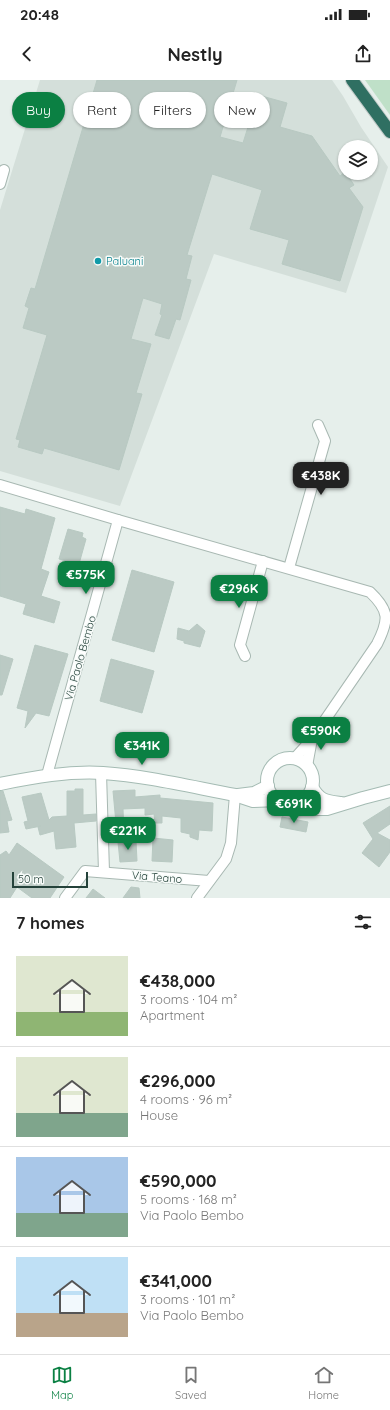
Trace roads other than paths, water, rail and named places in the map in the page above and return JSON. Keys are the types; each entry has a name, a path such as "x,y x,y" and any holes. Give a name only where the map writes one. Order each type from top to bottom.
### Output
{"highway":[{"path":"352,80 390,132"}],"street":[{"path":"0,184 4,170"},
{"path":"289,568 325,441 318,425"},
{"path":"0,485 370,592 381,603 386,618 384,630 377,644 312,739 294,759"},
{"name":"Via Paolo Bembo","path":"47,775 118,520"},
{"path":"245,656 240,645 263,561"},
{"path":"307,766 312,739"},
{"path":"278,800 270,791 268,786 268,778 274,765 287,759 294,759 307,766 313,779 310,792 302,801 291,804"},
{"path":"102,773 104,872"},
{"path":"0,784 47,775 102,773 123,775 235,795 253,801 278,800 304,809 327,809 390,791"},
{"path":"235,795 254,793 268,786"},
{"path":"312,787 317,796 327,802 342,804"},
{"path":"197,898 226,859 231,843 235,795"},
{"name":"Via Teano","path":"65,898 85,871 209,881"}],"place":[{"name":"Paluani","path":"98,261"}]}
